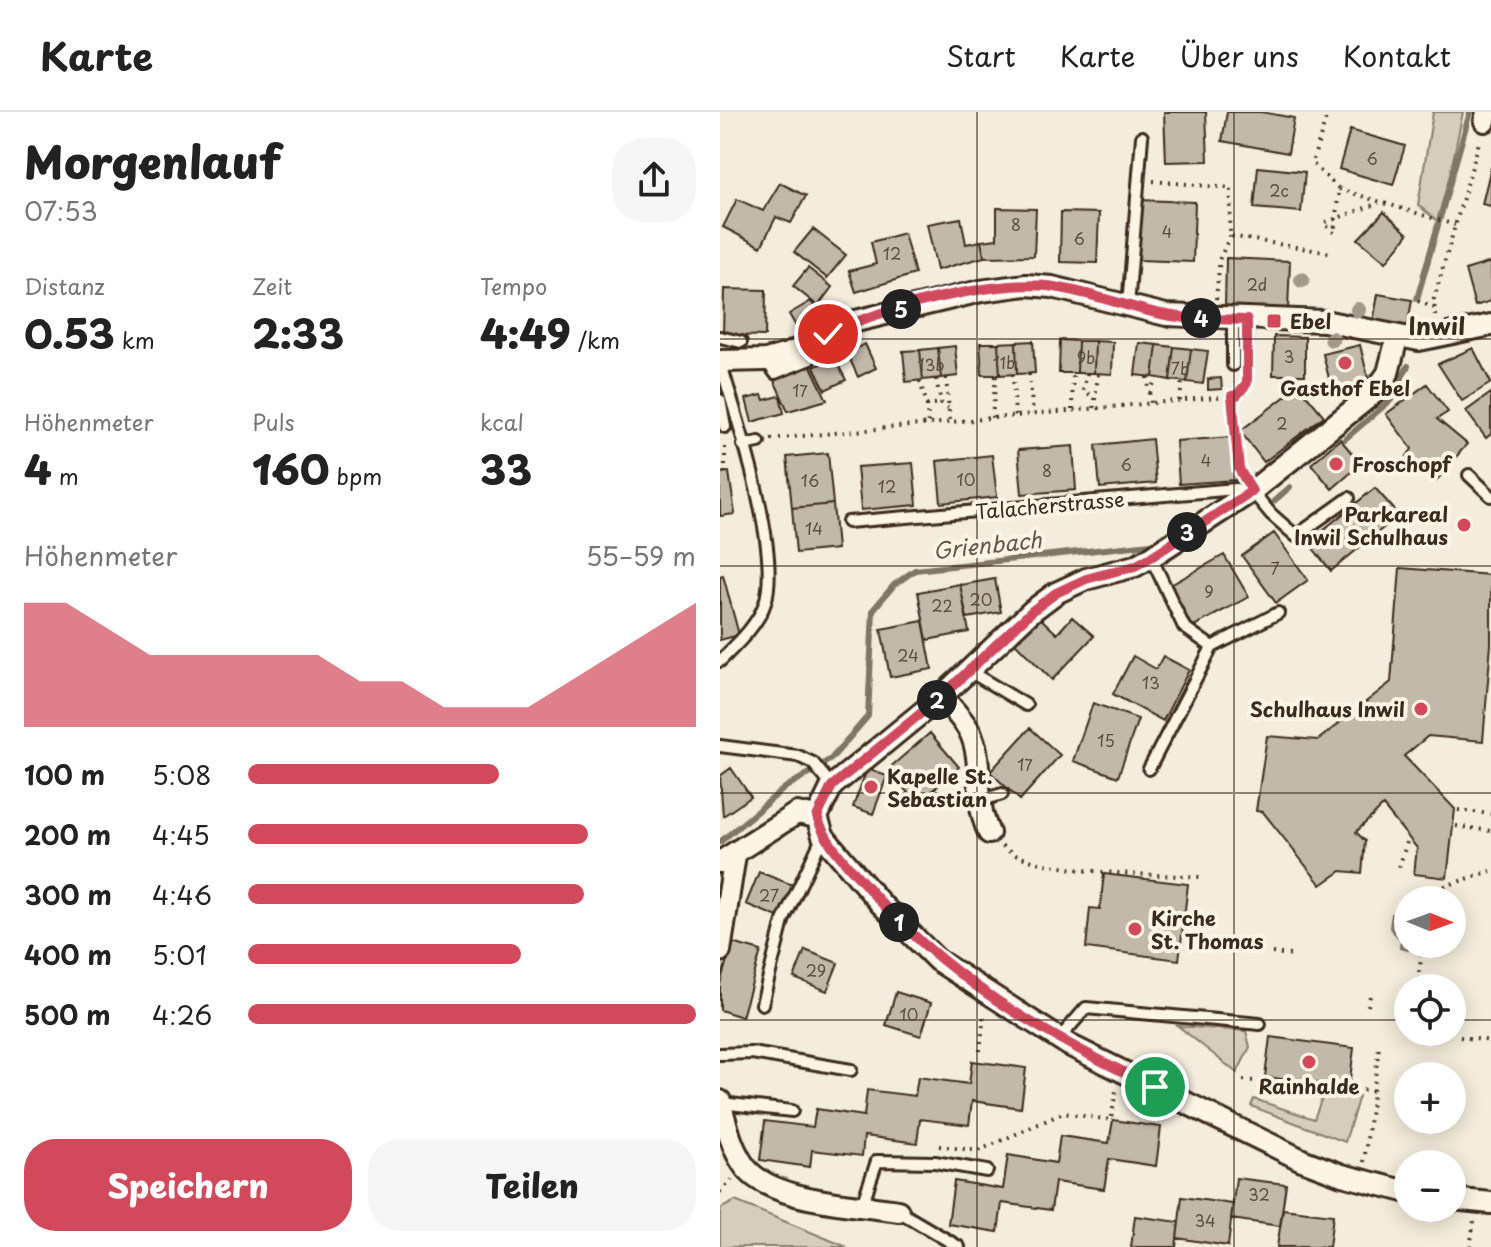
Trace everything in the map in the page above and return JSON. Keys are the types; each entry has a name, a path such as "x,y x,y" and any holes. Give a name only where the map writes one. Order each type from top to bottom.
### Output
{"street":[{"path":"721,372 812,343 856,321 1026,285 1052,287 1166,315 1324,321 1397,338 1429,339 1491,325"},
{"path":"820,826 830,783 942,696 1032,611 1056,593 1151,557 1256,496 1374,393 1388,373 1397,338"},
{"path":"942,696 970,732 977,758 978,802 989,833"},
{"path":"720,951 727,859 797,813 820,826 881,904 937,960 1059,1039 1302,1160 1394,1188"},
{"path":"720,1102 730,1140 744,1167 759,1181 788,1194 898,1211"}],"lane":[{"path":"1128,306 1142,137"},
{"path":"1240,320 1246,346"},
{"path":"1233,365 1240,320"},
{"path":"720,337 741,342"},
{"path":"720,661 744,637 765,603 768,572 766,540 721,372"},
{"path":"720,400 725,427"},
{"path":"743,445 759,442"},
{"path":"1469,475 1491,496"},
{"name":"Talacherstrasse","path":"848,522 1236,489 1256,496"},
{"path":"1256,496 1296,536 1349,498"},
{"path":"1151,557 1184,627 1212,647"},
{"path":"1149,769 1212,647 1278,613"},
{"path":"969,671 1026,705"},
{"path":"720,746 798,756 813,763 830,783"},
{"path":"978,802 1002,794"},
{"path":"762,1004 783,921 820,826"},
{"path":"1059,1039 1086,1008 1260,1024"},
{"path":"720,1054 752,1053 851,1070"},
{"path":"720,1102 792,1111"},
{"path":"862,1205 877,1161 935,1162 987,1171"},
{"path":"898,1211 959,1247"}],"path":[{"path":"1328,112 1312,163 1339,189 1455,225"},
{"path":"1429,339 1455,225 1486,117"},
{"path":"1138,180 1231,188 1230,236 1220,258 1215,301"},
{"path":"1339,189 1336,219 1380,202"},
{"path":"1230,236 1331,253"},
{"path":"1418,301 1434,308"},
{"path":"759,442 1232,396 1237,395 1247,383 1246,346"},
{"path":"1072,410 1073,373"},
{"path":"1087,373 1083,391 1095,397"},
{"path":"1013,374 1015,416"},
{"path":"1029,374 1033,414"},
{"path":"1094,408 1098,374"},
{"path":"992,418 996,375"},
{"path":"1147,377 1151,403"},
{"path":"946,378 950,422"},
{"path":"1150,395 1156,378"},
{"path":"936,379 941,403 948,408"},
{"path":"920,381 927,405 928,424"},
{"path":"1180,401 1182,381"},
{"path":"1232,396 1239,469 1256,496"},
{"path":"927,405 941,403"},
{"path":"725,447 725,472"},
{"path":"1458,810 1491,814"},
{"path":"1456,826 1491,831"},
{"path":"989,833 1011,856 1055,867 1201,877"},
{"path":"1399,867 1407,842"},
{"path":"1445,886 1491,871"},
{"path":"1272,953 1290,955"},
{"path":"1368,1006 1371,991"},
{"path":"980,1031 980,1051"},
{"path":"1466,1038 1491,1041"},
{"path":"1362,1180 1379,1047"},
{"path":"1243,1080 1373,1091"},
{"path":"938,1148 978,1151 1063,1113 1111,1120 1116,1091"},
{"path":"1470,1247 1484,1203"}],"shaded area":[{"path":"1433,112 1463,112 1440,223 1418,205"},
{"path":"1392,914 1394,914 1394,932 1390,928"},
{"path":"1178,1026 1246,1031 1250,1047 1237,1073"},
{"path":"1324,1092 1359,1096 1345,1142 1251,1106 1254,1099 1314,1119"},
{"path":"735,1201 847,1247 720,1247 720,1209"}],"building":[{"path":"1164,112 1206,112 1208,161 1166,162"},
{"path":"1227,112 1261,112 1294,118 1288,153 1222,141"},
{"path":"1350,130 1405,146 1393,185 1339,169"},
{"path":"1258,167 1305,172 1301,212 1254,208"},
{"path":"1491,167 1491,206 1482,204"},
{"path":"780,183 806,196 791,223 776,217 761,247 723,227 737,199 763,211"},
{"path":"1139,200 1195,202 1193,262 1139,260"},
{"path":"997,208 1036,209 1034,256 984,257 981,241 997,239"},
{"path":"1061,212 1099,213 1097,263 1060,262"},
{"path":"1384,212 1408,234 1386,262 1358,239"},
{"path":"961,218 966,244 981,241 984,257 937,270 927,224"},
{"path":"813,229 846,255 827,278 794,252"},
{"path":"904,233 915,274 856,292 849,271 876,264 871,242"},
{"path":"1226,258 1290,261 1288,310 1225,308"},
{"path":"1491,262 1491,301 1475,306 1465,270"},
{"path":"808,268 832,287 818,306 793,286"},
{"path":"724,289 766,290 765,336 723,335"},
{"path":"1378,294 1412,300 1407,329 1373,322"},
{"path":"811,301 821,317 798,330 789,314"},
{"path":"1274,336 1305,337 1305,375 1273,375"},
{"path":"1060,340 1078,341 1077,373 1059,373"},
{"path":"1033,341 1035,373 1017,374 1016,342"},
{"path":"1078,341 1095,341 1094,373 1077,373"},
{"path":"1095,341 1113,342 1112,374 1094,373"},
{"path":"1016,342 1017,374 1000,375 998,343"},
{"path":"980,343 998,343 1000,375 982,375"},
{"path":"1139,343 1157,345 1153,377 1135,375"},
{"path":"865,344 876,368 858,377 847,353"},
{"path":"1157,345 1174,347 1170,380 1153,377"},
{"path":"1360,345 1369,382 1332,391 1323,354"},
{"path":"955,346 958,376 941,378 938,348"},
{"path":"1174,347 1191,349 1187,382 1170,380"},
{"path":"938,348 941,378 923,380 920,350"},
{"path":"1473,348 1491,383 1462,401 1438,364"},
{"path":"1191,349 1208,351 1203,384 1187,382"},
{"path":"920,350 923,380 906,382 903,351"},
{"path":"834,357 846,380 825,390 814,367"},
{"path":"809,362 827,400 788,411 774,380"},
{"path":"1221,378 1222,389 1208,390 1208,379"},
{"path":"1427,384 1448,412 1437,419 1467,444 1436,481 1407,456 1412,449 1386,414"},
{"path":"1299,386 1324,416 1264,462 1240,431"},
{"path":"1491,393 1491,434 1486,438 1466,411"},
{"path":"762,395 764,400 780,396 784,413 752,422 746,399"},
{"path":"1232,437 1236,480 1179,484 1176,441"},
{"path":"1152,439 1156,483 1100,488 1096,445"},
{"name":"Froschopf","path":"1340,439 1361,464 1332,489 1311,464"},
{"path":"1073,446 1076,490 1022,494 1018,450"},
{"path":"828,453 833,504 792,508 787,457"},
{"path":"992,455 997,497 941,503 937,461"},
{"path":"913,463 917,505 861,510 857,467"},
{"path":"729,472 735,514 720,516 720,473"},
{"path":"1375,488 1399,515 1331,571 1308,542"},
{"path":"833,504 837,549 796,553 792,508"},
{"path":"1274,533 1308,580 1276,603 1242,556"},
{"path":"1224,555 1249,597 1192,627 1169,586"},
{"name":"Schulhaus Inwil","path":"1400,568 1491,575 1491,644 1483,741 1428,736 1404,756 1455,809 1447,878 1414,874 1417,848 1383,806 1356,832 1365,841 1362,873 1341,871 1321,885 1263,812 1256,811 1267,736 1318,740 1391,682"},
{"path":"723,575 739,635 720,640 720,576"},
{"path":"995,579 1001,612 967,618 960,585"},
{"path":"960,584 969,632 927,640 918,592"},
{"path":"1037,615 1057,634 1072,617 1094,636 1052,680 1014,642"},
{"path":"923,621 932,669 890,677 881,629"},
{"path":"1133,656 1156,669 1163,656 1189,670 1163,721 1113,694"},
{"path":"1093,703 1138,719 1118,777 1073,761"},
{"path":"1030,728 1060,755 1020,800 990,772"},
{"path":"930,733 959,767 917,804 888,769"},
{"path":"731,768 751,797 723,816 720,776"},
{"name":"Kapelle St. Sebastian","path":"867,769 887,776 873,814 853,807"},
{"path":"759,872 793,885 780,918 746,904"},
{"name":"Kirche St. Thomas","path":"1104,874 1188,884 1179,960 1086,948 1090,908 1100,909"},
{"path":"732,943 761,951 742,1017 720,1010 720,984"},
{"path":"805,950 838,963 827,991 794,978"},
{"path":"896,992 931,1003 921,1036 886,1025"},
{"name":"Rainhalde","path":"1270,1037 1354,1048 1349,1087 1265,1077"},
{"path":"972,1061 1026,1068 1021,1108 972,1101 969,1125 920,1119 917,1143 864,1136 862,1156 812,1150 810,1167 760,1160 765,1121 813,1127 816,1109 864,1116 867,1090 915,1096 918,1077 969,1084"},
{"path":"1113,1120 1161,1127 1156,1166 1109,1159 1104,1189 1055,1182 1051,1210 1002,1203 998,1232 948,1224 954,1181 1003,1189 1008,1155 1056,1163 1060,1136 1109,1143"},
{"path":"1236,1178 1286,1184 1280,1226 1231,1219"},
{"path":"1182,1197 1233,1204 1228,1246 1177,1238"},
{"path":"1283,1209 1333,1215 1329,1247 1277,1247"},
{"path":"1135,1216 1179,1222 1176,1247 1131,1247"}],"waterway":[{"name":"Grienbach","path":"1417,299 1470,112"},
{"name":"Grienbach","path":"1345,439 1391,400 1408,366"},
{"name":"Grienbach","path":"1274,501 1290,487"},
{"name":"Grienbach","path":"821,765 831,759 868,716 873,610 894,585 915,570 1151,544"},
{"name":"Grienbach","path":"720,842 786,787 813,771"}],"place":[{"name":"Ebel","path":"1274,321"},
{"name":"Gasthof Ebel","path":"1345,363"},
{"name":"Froschopf","path":"1336,464"},
{"name":"Parkareal Inwil Schulhaus","path":"1464,525"},
{"name":"Schulhaus Inwil","path":"1421,709"},
{"name":"Kapelle St. Sebastian","path":"871,787"},
{"name":"Kirche St. Thomas","path":"1135,929"},
{"name":"Rainhalde","path":"1309,1062"}],"district":[{"name":"Inwil","path":"1437,325"}],"route":[{"path":"828,334 856,321 885,313 981,291 1026,285 1052,287 1166,315 1247,320 1247,383 1237,395 1232,396 1239,469 1252,491 1135,566 1086,579 1056,593 1032,611 942,696 832,786 817,817 823,836 881,904 937,960 988,996 1069,1045 1155,1087"}]}
